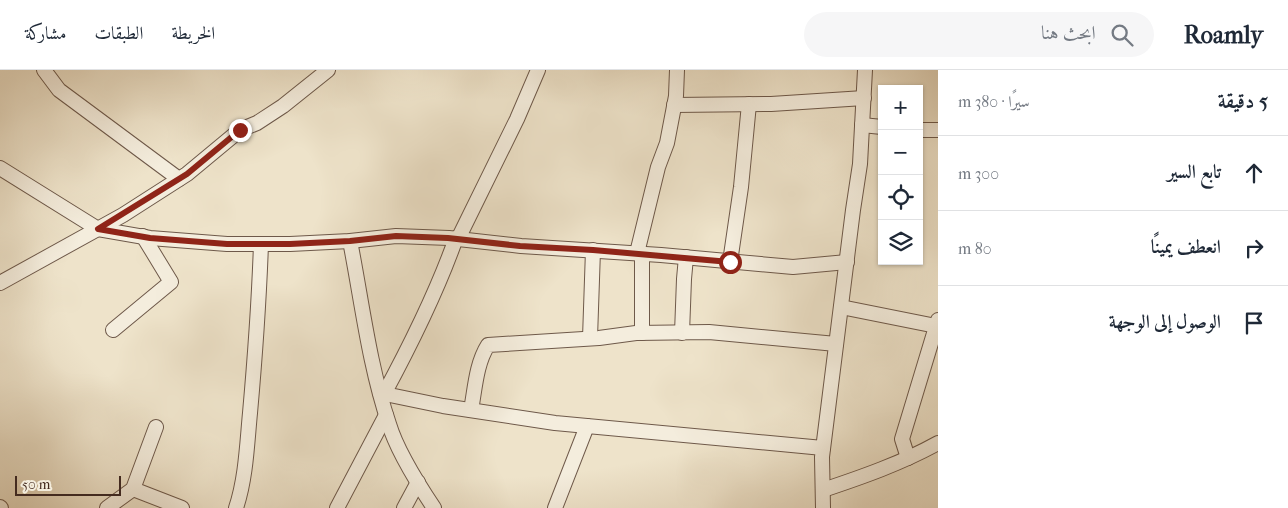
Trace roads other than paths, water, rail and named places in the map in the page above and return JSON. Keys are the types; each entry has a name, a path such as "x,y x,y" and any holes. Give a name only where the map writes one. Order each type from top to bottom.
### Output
{"street":[{"path":"44,70 59,90 179,179"},
{"path":"0,283 98,229 179,179 240,130 257,123 283,106 328,70"},
{"path":"382,394 402,362 446,267 457,238 517,119 538,70"},
{"path":"642,333 639,253 676,96 677,70"},
{"path":"824,508 823,448 860,164 865,70"},
{"path":"674,105 805,103 864,98"},
{"path":"730,262 741,187 749,104"},
{"path":"862,125 878,127"},
{"path":"0,168 98,229 143,236 227,244 350,241 396,236 457,238 520,246 639,253 793,267 847,262"},
{"path":"113,330 171,282 143,236"},
{"path":"350,241 370,350 389,426 418,482 434,508"},
{"path":"236,508 244,466 249,422 259,302 261,244"},
{"path":"590,338 593,250"},
{"path":"682,332 686,258"},
{"path":"840,307 937,323 902,439 908,458"},
{"path":"471,410 477,376 488,345 642,333 682,332 718,332 836,344"},
{"path":"382,394 471,410 587,426 823,448"},
{"path":"337,508 386,415"},
{"path":"556,508 587,426"},
{"path":"107,508 133,490 156,427"},
{"path":"823,490 861,478 938,444"},
{"path":"404,508 418,482"},
{"path":"133,490 182,508"}]}
